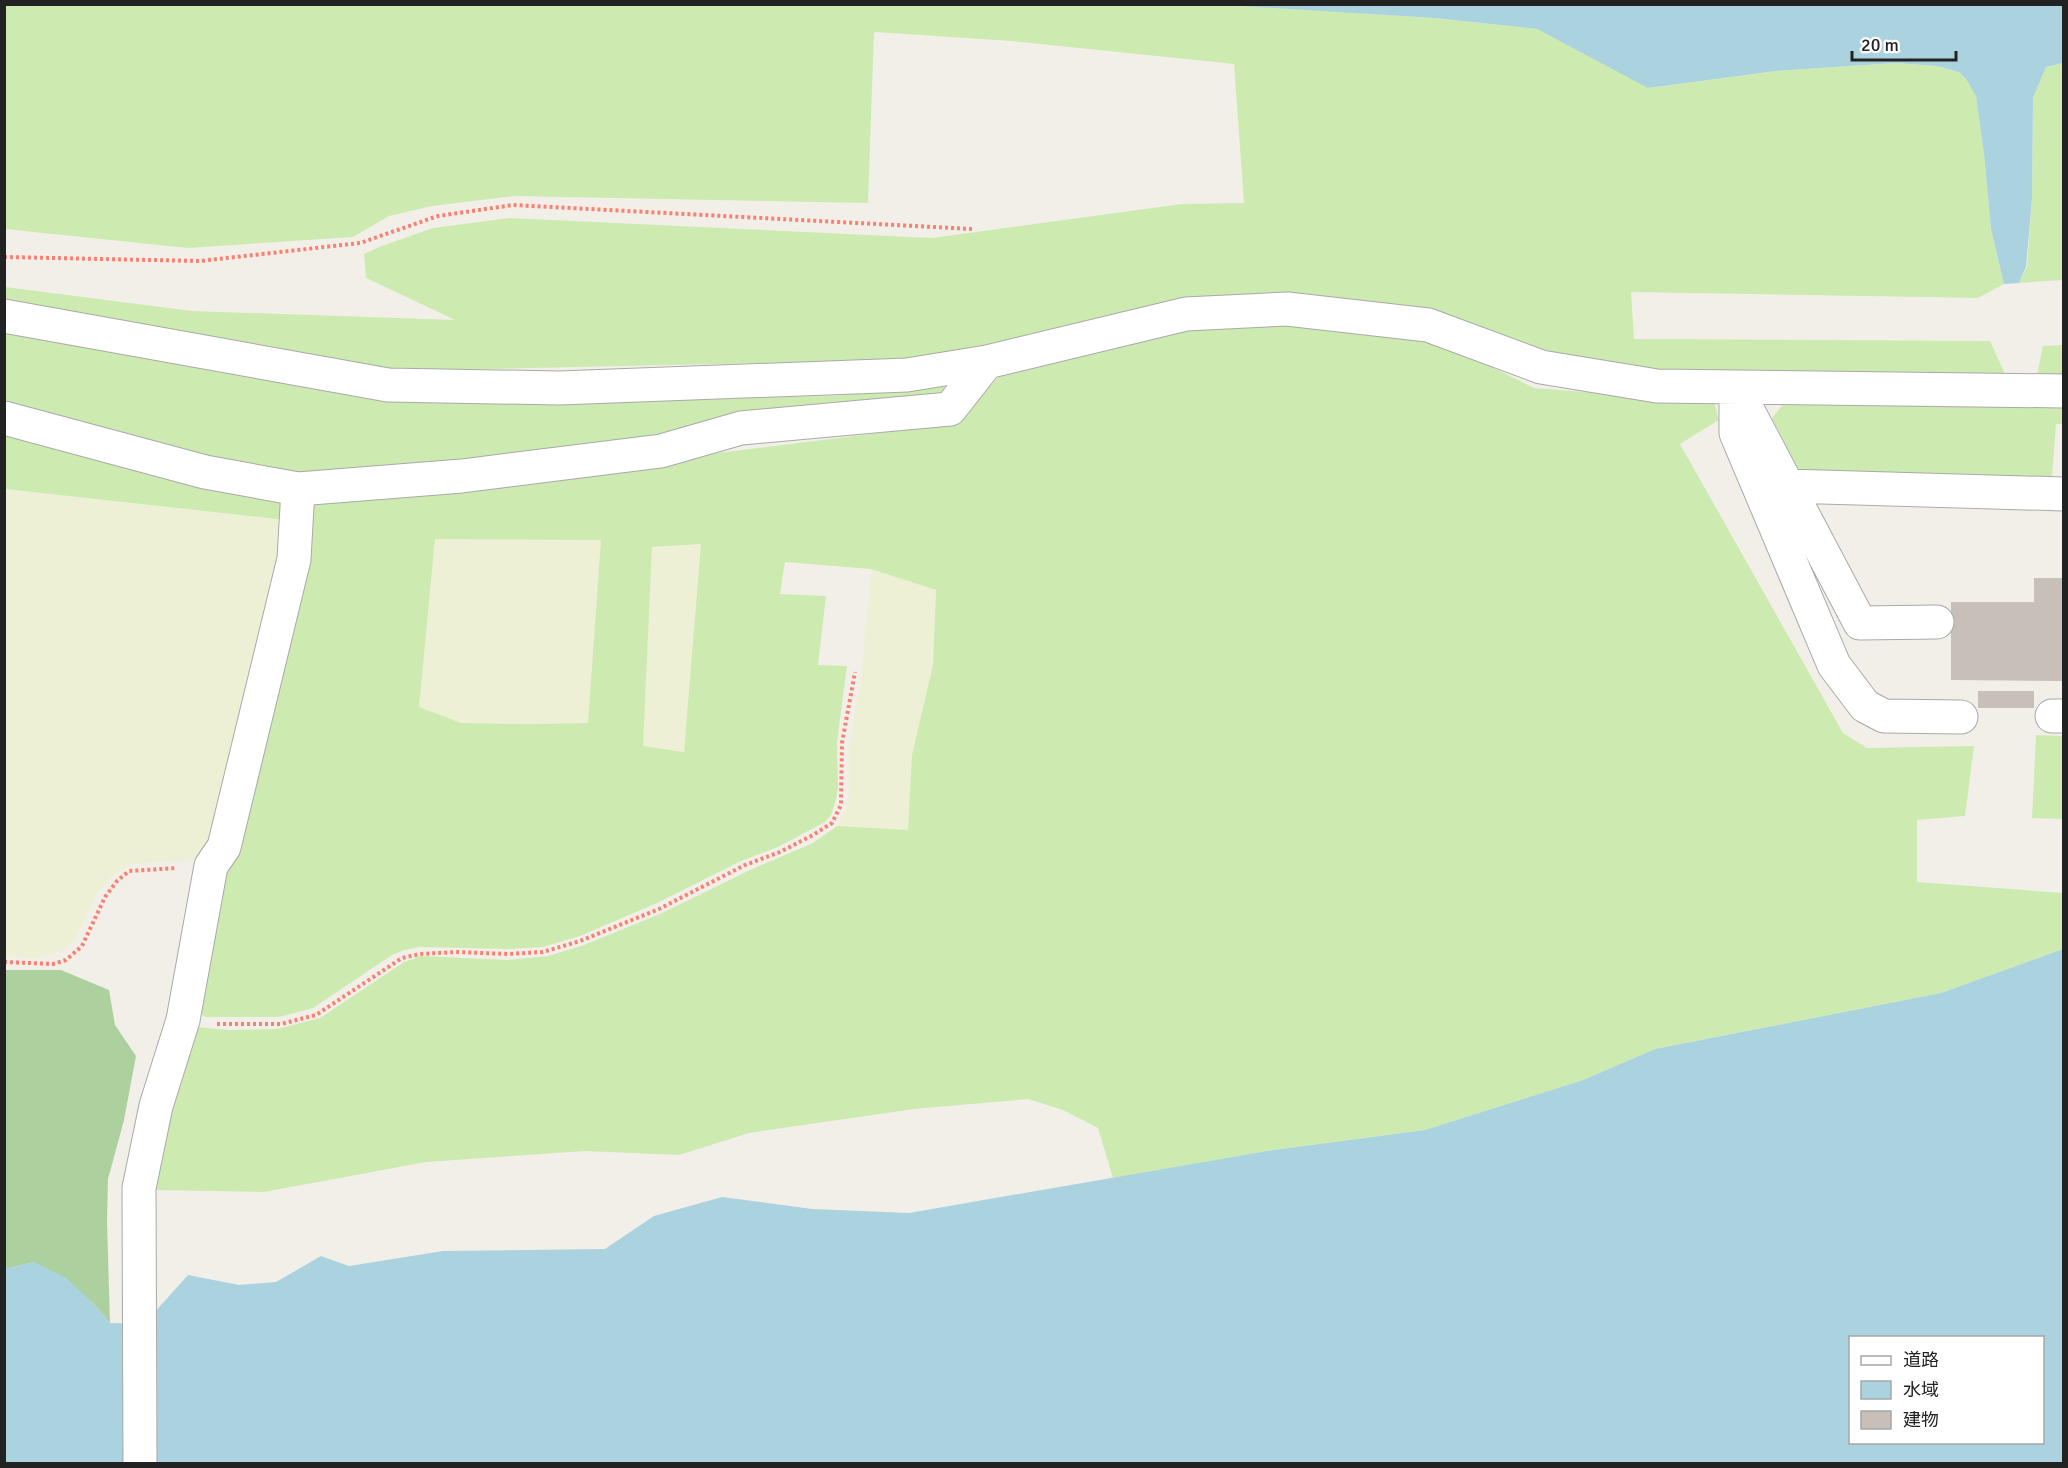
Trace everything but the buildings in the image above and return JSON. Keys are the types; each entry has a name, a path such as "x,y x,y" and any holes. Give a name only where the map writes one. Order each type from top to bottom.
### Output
{"street":[{"path":"4,316 388,385 560,388 907,375 987,362 1186,314 1287,309 1428,325 1541,367 1657,386 2064,391"},
{"path":"4,418 205,472 298,489 474,474 661,451 741,428 950,409 987,362"},
{"path":"1736,387 1860,623 1937,622"},
{"path":"1736,387 1736,433 1834,665 1865,706 1884,716 1961,717"},
{"path":"1787,486 2064,494"},
{"path":"140,1464 137,1234 139,1188 156,1106 183,1020 211,866 224,848 294,560 298,489"}],"path":[{"path":"4,257 200,261 360,243 438,216 513,205 972,229"},
{"path":"183,1020 219,1024 281,1024 315,1015 402,958 420,954 543,952 580,941 659,909 746,865 780,852 813,835 832,823 841,805 842,743 855,672"},
{"path":"4,962 53,964 66,960 82,946 105,897 117,881 129,871 211,866"}],"green space":[{"path":"1225,4 1435,18 1537,29 1649,88 1776,71 1896,63 1937,66 1959,72 1976,95 1991,229 2004,284 1978,298 1631,292 1634,339 1990,341 2005,374 1645,370 1549,351 1433,311 1298,297 906,360 390,371 5,306 5,287 192,311 455,320 366,278 364,254 433,228 509,218 932,238 1182,204 1244,203 1234,64 1012,41 874,32 868,203 514,196 432,206 389,216 353,237 188,248 5,229 5,5"},
{"path":"2063,63 2063,280 2019,283 2027,267 2032,199 2033,98 2046,67"},
{"path":"1283,322 1429,336 1534,388 1714,402 1719,420 1680,444 1843,733 1867,748 1974,746 1965,816 1917,820 1917,882 2063,893 2063,949 1941,993 1655,1049 1583,1080 1425,1130 1267,1151 1113,1178 1098,1128 1063,1110 1028,1099 914,1109 749,1133 679,1155 585,1151 426,1162 264,1192 151,1190 164,1109 196,1027 229,1030 277,1029 320,1018 404,962 421,956 508,960 548,956 584,945 660,914 750,870 813,843 837,826 908,830 912,755 933,665 936,590 871,569 785,562 780,594 826,596 818,665 847,666 837,742 838,787 831,815 825,822 778,847 741,861 657,903 580,936 543,947 509,949 420,947 404,950 392,955 313,1008 279,1017 205,1017 194,1008 222,873 315,503 920,428 962,417 1005,370 1187,327","holes":["435,539 601,540 588,723 461,723 419,707","701,544 684,752 643,746 652,547"]},
{"path":"4,333 563,399 832,396 941,386 950,390 947,398 656,439 446,465 298,474 207,460 5,406"},
{"path":"2063,345 2063,375 2037,375 2043,346"},
{"path":"2063,402 2063,424 2056,424 2052,476 1816,475 1797,468 1772,418 1784,403"},
{"path":"4,428 276,494 286,520 5,489"},
{"path":"4,489 286,520 228,812 198,860 132,864 113,875 96,895 75,940 62,951 34,959 5,955"},
{"path":"435,539 601,540 589,723 461,723 419,707"},
{"path":"702,544 684,753 642,746 652,547"},
{"path":"871,569 936,590 933,665 912,755 908,830 837,826 845,811 849,791 849,746 862,672"},
{"path":"2036,735 2063,736 2063,819 2032,818"},
{"path":"4,970 61,970 109,990 115,1025 136,1056 124,1120 108,1179 110,1323 92,1302 34,1262 5,1269"}],"water":[{"path":"1225,5 2063,5 2063,63 2046,67 2033,98 2032,199 2026,267 2019,283 2004,284 1991,229 1976,96 1959,72 1937,66 1896,63 1776,71 1648,88 1537,29 1435,18"},
{"path":"2063,949 2063,1463 5,1463 4,1269 34,1262 65,1277 92,1302 110,1323 144,1324 188,1275 239,1285 276,1282 321,1256 349,1266 443,1251 605,1249 654,1216 722,1197 812,1209 909,1213 1267,1151 1425,1130 1583,1080 1655,1049 1941,993"}]}
